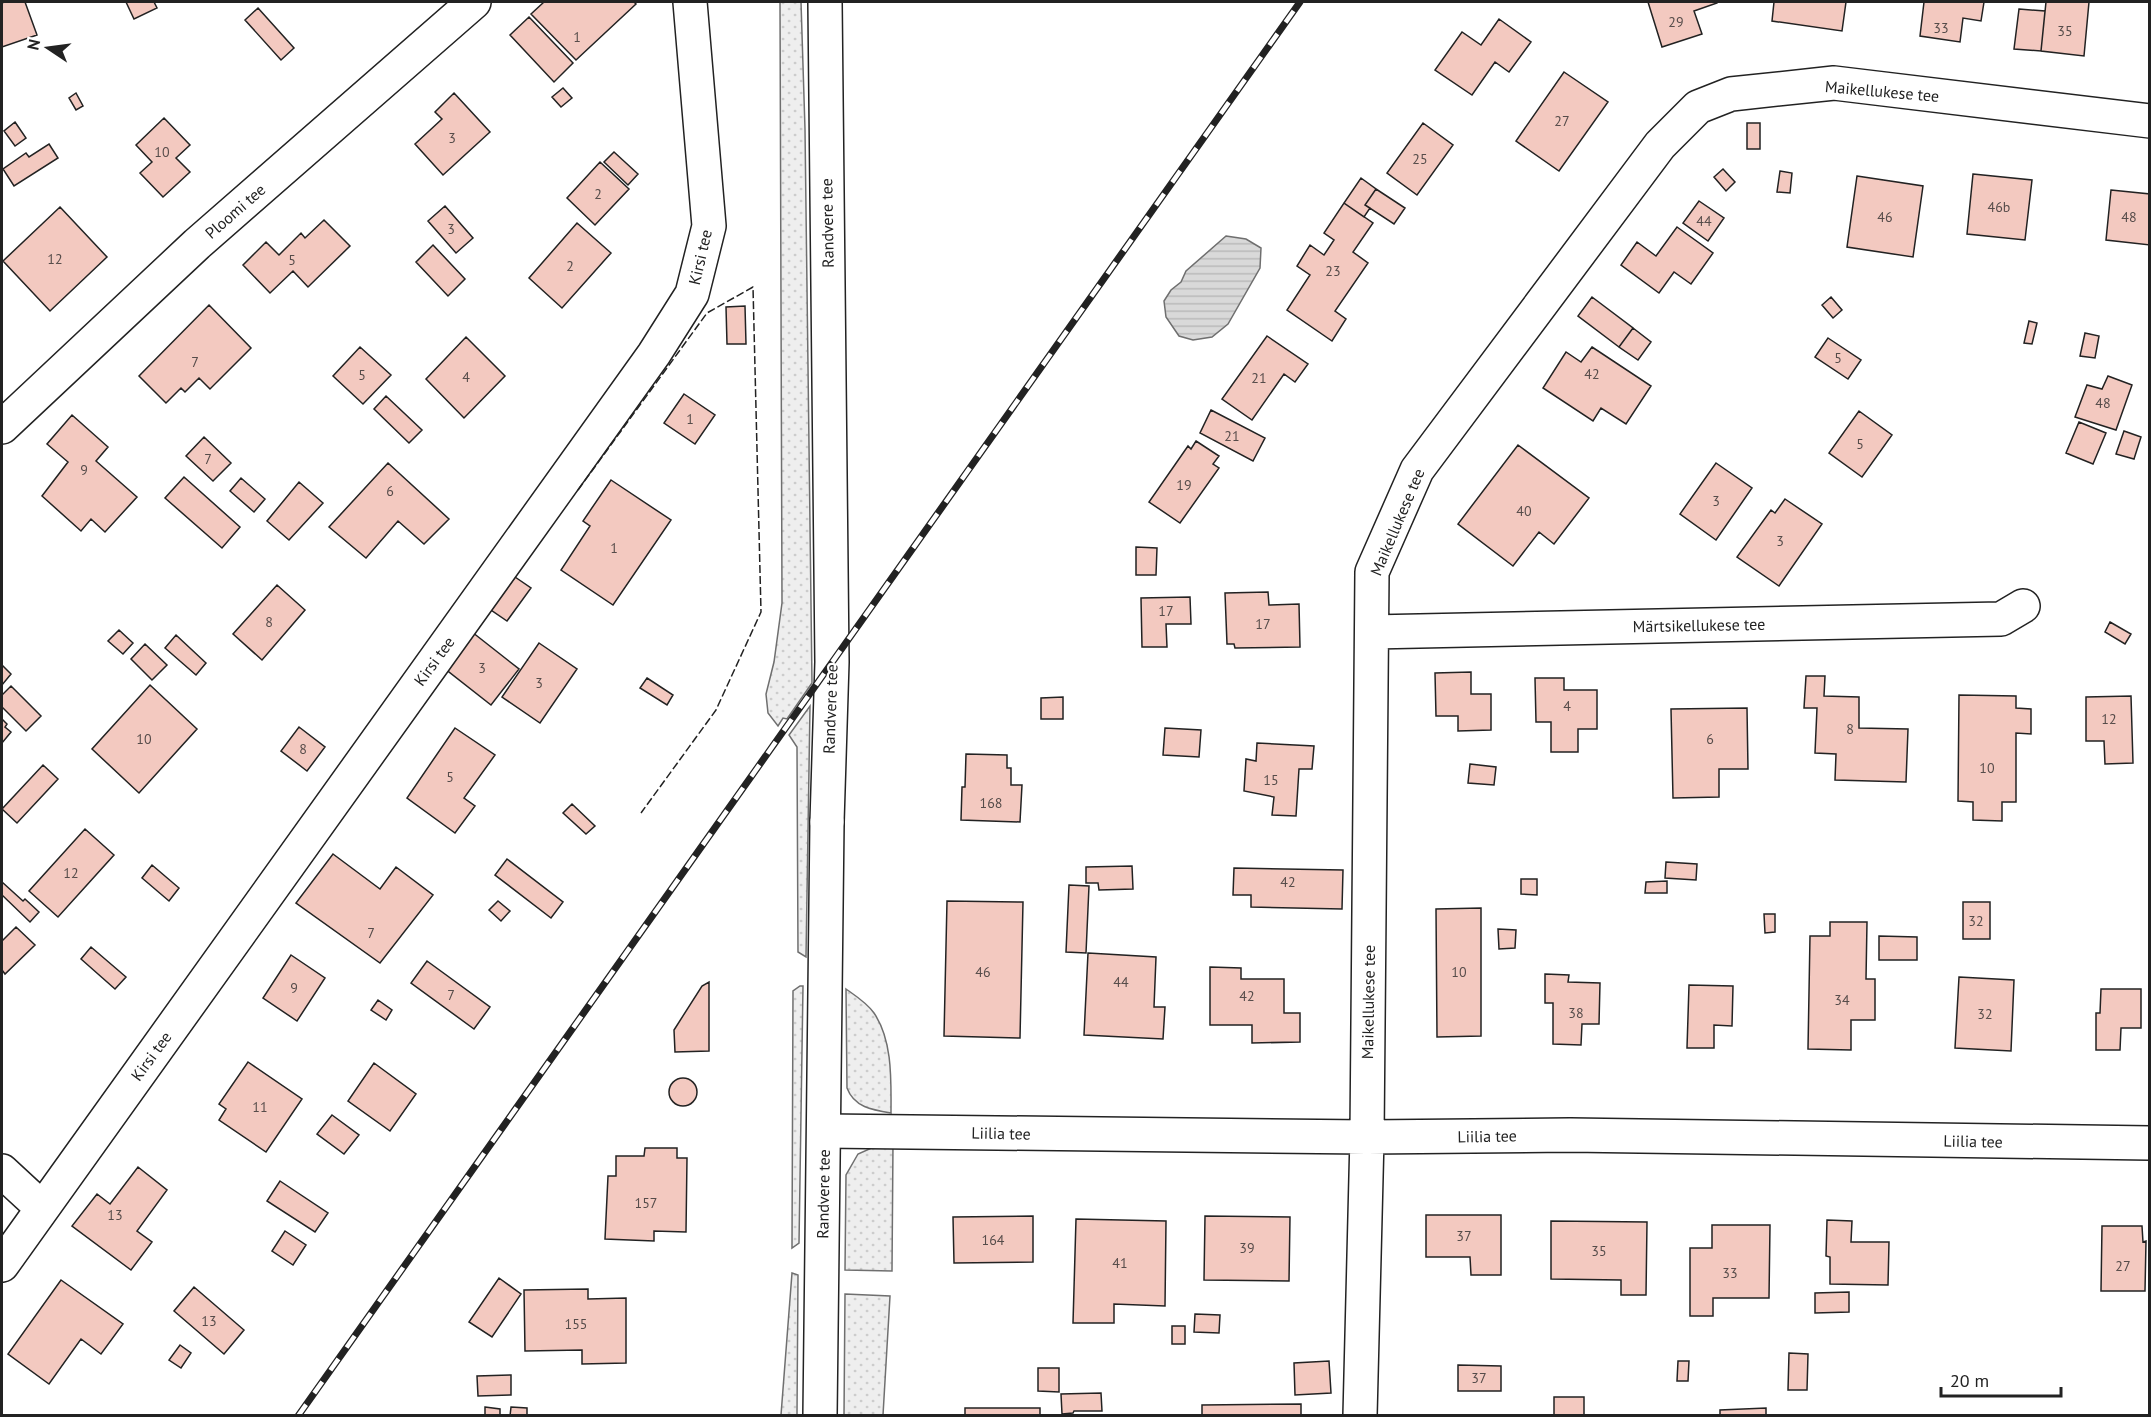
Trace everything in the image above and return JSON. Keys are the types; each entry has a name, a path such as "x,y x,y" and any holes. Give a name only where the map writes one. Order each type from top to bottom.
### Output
{"street":[{"name":"Ploomi tee","path":"2,427 197,244 474,2"},
{"name":"Kirsi tee","path":"2,1265 654,354 692,294 708,226 690,2"},
{"name":"Randvere tee","path":"820,1416 827,822 832,662 825,2"},
{"name":"Maikellukese tee","path":"1360,1416 1367,1137 1372,572 1417,470 1660,145 1698,107 1731,94 1834,83 2150,121"},
{"name":"Märtsikellukese tee","path":"1372,632 2001,619 2023,606"},
{"name":"Liilia tee","path":"825,1131 1367,1137 1570,1135 2150,1143"},
{"path":"2,1171 42,1208"}],"shaded area":[{"path":"780,2 801,2 805,129 812,683 787,719 783,718 778,726 768,713 766,694 774,662 782,603"},
{"path":"1226,236 1246,239 1261,248 1260,268 1228,324 1212,337 1193,340 1179,336 1166,317 1164,301 1171,290 1181,282 1186,271"},
{"path":"810,706 806,957 798,952 797,747 789,735"},
{"path":"803,986 799,1243 792,1248 793,991"},
{"path":"846,989 871,1009 885,1036 890,1062 891,1113 864,1106 854,1100 847,1088"},
{"path":"893,1142 892,1271 845,1270 846,1175 858,1154"},
{"path":"792,1273 798,1275 797,1415 781,1415"},
{"path":"845,1294 890,1296 883,1415 844,1415"}],"building":[{"path":"25,2 37,35 2,47 2,3"},
{"path":"126,2 154,2 157,8 134,19"},
{"path":"544,2 634,2 636,4 576,60 531,14"},
{"path":"1648,2 1717,3 1694,11 1702,34 1662,47"},
{"path":"1774,2 1846,2 1842,31 1772,21"},
{"path":"1924,2 1984,2 1981,21 1963,18 1960,42 1920,36"},
{"path":"2046,2 2089,2 2084,56 2041,51"},
{"path":"258,8 294,48 281,60 245,20"},
{"path":"2019,9 2045,11 2041,51 2014,49"},
{"path":"529,17 573,63 554,82 510,35"},
{"path":"1499,19 1531,42 1509,72 1495,62 1472,95 1435,70 1462,32 1481,45"},
{"path":"1564,72 1608,102 1559,171 1516,141"},
{"path":"563,88 572,98 561,107 552,97"},
{"path":"76,93 83,106 76,110 69,98"},
{"path":"454,93 490,132 443,175 415,144 442,119 435,112"},
{"path":"164,118 190,145 176,158 190,172 163,197 140,173 152,162 136,145"},
{"path":"15,122 26,138 15,146 4,131"},
{"path":"1423,123 1453,145 1417,195 1387,173"},
{"path":"1747,123 1760,123 1760,149 1747,149"},
{"path":"49,144 58,158 14,186 3,169 26,153 29,157"},
{"path":"614,152 638,174 628,185 604,162"},
{"path":"600,162 629,189 595,225 567,198"},
{"path":"1723,169 1735,182 1726,191 1714,177"},
{"path":"1780,171 1792,173 1790,193 1777,192"},
{"path":"1973,174 2032,180 2025,240 1967,234"},
{"path":"1857,176 1923,186 1913,257 1847,247"},
{"path":"1361,178 1376,189 1365,205 1370,208 1364,217 1344,203"},
{"path":"1376,189 1405,208 1394,224 1365,205"},
{"path":"2111,190 2150,194 2150,245 2106,240"},
{"path":"1699,201 1724,218 1708,241 1683,223"},
{"path":"1344,203 1373,223 1353,252 1368,263 1335,311 1346,319 1332,341 1287,310 1310,275 1297,266 1310,245 1324,255 1334,240 1324,233"},
{"path":"445,206 473,238 456,253 428,221"},
{"path":"60,207 107,257 50,311 3,261"},
{"path":"324,220 350,246 308,287 293,271 270,293 243,265 266,242 279,255 301,233 305,238"},
{"path":"577,223 611,253 562,308 529,278"},
{"path":"1677,227 1713,253 1691,284 1674,272 1659,293 1621,265 1637,242 1656,256"},
{"path":"433,245 465,279 448,296 416,262"},
{"path":"1592,297 1633,328 1619,347 1578,316"},
{"path":"1831,297 1842,310 1833,318 1822,305"},
{"path":"209,305 251,348 210,389 199,378 185,392 181,388 166,403 139,376"},
{"path":"745,306 746,344 727,344 726,307"},
{"path":"2029,321 2037,323 2032,344 2024,343"},
{"path":"1633,328 1651,342 1638,360 1619,347"},
{"path":"2085,333 2099,336 2095,358 2080,356"},
{"path":"1267,336 1308,364 1295,382 1284,374 1252,420 1222,399"},
{"path":"466,337 505,376 464,418 426,379"},
{"path":"1828,338 1861,360 1848,379 1815,357"},
{"path":"360,347 391,375 363,404 333,376"},
{"path":"1592,347 1651,386 1626,424 1601,408 1593,421 1543,388 1566,352 1581,362"},
{"path":"2108,376 2132,385 2116,430 2075,417 2087,385 2102,389"},
{"path":"684,394 715,415 695,444 664,423"},
{"path":"386,396 422,430 409,443 374,409"},
{"path":"1211,410 1265,438 1253,461 1200,433"},
{"path":"1859,411 1892,435 1862,477 1829,453"},
{"path":"72,415 108,447 96,461 137,497 105,532 91,519 81,531 42,496 68,462 47,444"},
{"path":"2079,422 2106,433 2093,464 2066,453"},
{"path":"2124,431 2141,437 2134,459 2116,454"},
{"path":"204,437 231,463 213,481 186,456"},
{"path":"1196,441 1219,456 1213,464 1219,468 1180,523 1149,502 1188,446 1191,449"},
{"path":"1518,445 1589,498 1554,544 1539,532 1513,566 1458,524"},
{"path":"388,463 449,519 424,544 398,521 366,558 329,527"},
{"path":"1716,463 1752,488 1716,540 1680,514"},
{"path":"184,477 240,527 222,548 165,498"},
{"path":"241,478 265,499 254,512 230,491"},
{"path":"611,480 671,520 613,605 561,570 590,526 583,521"},
{"path":"299,482 323,503 289,540 267,521"},
{"path":"1785,499 1822,524 1779,586 1737,557 1771,510 1775,513"},
{"path":"1136,547 1157,548 1156,575 1136,575"},
{"path":"515,577 531,588 507,621 491,610"},
{"path":"277,585 305,610 262,660 233,634"},
{"path":"1268,592 1269,605 1299,604 1300,647 1235,648 1234,644 1227,644 1225,593"},
{"path":"1190,597 1191,624 1166,624 1167,647 1142,647 1141,598"},
{"path":"2110,622 2131,634 2125,644 2105,632"},
{"path":"119,630 133,643 123,654 108,641"},
{"path":"472,632 519,669 491,705 444,668"},
{"path":"176,635 206,663 196,675 165,648"},
{"path":"539,643 577,669 540,723 502,697"},
{"path":"145,644 167,665 152,680 131,659"},
{"path":"2,665 11,674 2,685"},
{"path":"1471,672 1471,694 1491,694 1491,730 1458,731 1458,716 1436,716 1435,673"},
{"path":"1806,676 1825,676 1824,696 1859,697 1859,728 1908,729 1906,782 1835,780 1836,754 1815,753 1817,708 1804,708"},
{"path":"647,678 673,695 667,705 640,688"},
{"path":"1535,678 1564,678 1564,690 1597,690 1597,729 1578,729 1578,752 1551,752 1551,722 1536,722"},
{"path":"150,685 197,729 139,793 92,749"},
{"path":"11,686 41,716 26,731 2,707 2,695"},
{"path":"1959,695 2016,696 2016,708 2031,709 2031,734 2016,733 2016,802 2002,802 2002,821 1973,820 1973,802 1958,801"},
{"path":"2131,696 2133,763 2105,764 2104,741 2086,741 2086,697"},
{"path":"1063,697 1063,719 1041,719 1041,698"},
{"path":"1747,708 1748,769 1719,769 1719,797 1673,798 1671,709"},
{"path":"2,719 7,724 5,727 11,732 2,743"},
{"path":"299,727 325,747 307,771 281,751"},
{"path":"455,728 495,755 464,798 475,806 455,833 407,798"},
{"path":"1165,728 1201,730 1199,757 1163,755"},
{"path":"1257,743 1314,746 1312,769 1299,769 1296,816 1272,815 1274,797 1244,791 1246,759 1256,761"},
{"path":"966,754 1007,755 1007,768 1011,768 1011,785 1022,785 1020,822 961,820"},
{"path":"1470,764 1496,767 1494,785 1468,783"},
{"path":"43,765 58,779 17,823 2,809"},
{"path":"572,804 595,826 586,834 563,813"},
{"path":"85,829 114,855 58,917 29,891"},
{"path":"333,854 380,889 396,867 433,895 380,963 296,903"},
{"path":"507,859 563,902 551,918 495,875"},
{"path":"1666,862 1697,864 1696,880 1665,878"},
{"path":"152,865 179,888 169,901 142,878"},
{"path":"1132,866 1133,889 1099,890 1098,883 1086,883 1086,867"},
{"path":"1234,868 1343,870 1342,909 1251,907 1251,895 1233,895"},
{"path":"1521,879 1537,879 1537,895 1521,894"},
{"path":"1667,881 1667,893 1645,893 1646,882"},
{"path":"2,882 39,912 30,922 2,895"},
{"path":"1069,885 1089,886 1086,953 1066,952"},
{"path":"498,901 510,911 501,921 489,910"},
{"path":"947,901 1023,902 1020,1038 944,1036"},
{"path":"1963,902 1990,902 1990,939 1963,939"},
{"path":"1481,908 1481,1036 1437,1037 1436,909"},
{"path":"1764,914 1775,914 1775,932 1765,933"},
{"path":"1830,922 1867,922 1866,979 1875,979 1875,1020 1851,1020 1851,1050 1808,1049 1810,936 1830,936"},
{"path":"16,927 35,945 5,974 2,970 2,941"},
{"path":"1498,929 1516,930 1515,948 1499,949"},
{"path":"1879,936 1917,937 1917,960 1879,960"},
{"path":"91,947 126,977 115,989 81,959"},
{"path":"1088,953 1156,957 1154,1007 1165,1007 1163,1039 1084,1035"},
{"path":"291,955 325,978 297,1021 263,998"},
{"path":"427,961 490,1007 474,1029 411,983"},
{"path":"1210,967 1241,968 1241,979 1284,979 1284,1013 1300,1013 1300,1042 1252,1043 1252,1025 1210,1025"},
{"path":"1545,974 1569,975 1568,982 1600,983 1599,1024 1582,1024 1581,1045 1553,1044 1553,1003 1545,1003"},
{"path":"1959,977 2014,980 2011,1051 1955,1048"},
{"path":"709,982 709,1051 675,1052 674,1030 702,986"},
{"path":"1689,985 1733,986 1732,1026 1714,1025 1714,1048 1687,1048"},
{"path":"2101,989 2141,989 2141,1028 2121,1028 2120,1050 2096,1050 2096,1013 2100,1013"},
{"path":"378,1000 392,1010 386,1020 371,1010"},
{"path":"248,1062 302,1099 266,1152 219,1120 226,1109 219,1104"},
{"path":"374,1063 416,1094 390,1131 348,1101"},
{"path":"683,1078 693,1082 697,1092 693,1102 683,1106 673,1102 669,1092 673,1082"},
{"path":"332,1115 359,1135 344,1154 317,1134"},
{"path":"645,1148 677,1148 677,1158 687,1158 686,1232 654,1231 654,1241 605,1239 608,1176 616,1176 616,1156 644,1156"},
{"path":"138,1167 167,1190 137,1231 152,1242 131,1270 72,1226 97,1194 110,1204"},
{"path":"280,1181 328,1213 315,1232 267,1201"},
{"path":"1426,1215 1501,1215 1501,1275 1471,1275 1470,1257 1426,1257"},
{"path":"1033,1216 1033,1262 954,1263 953,1217"},
{"path":"1205,1216 1290,1217 1289,1281 1204,1280"},
{"path":"1076,1219 1166,1221 1165,1306 1114,1304 1114,1323 1073,1323"},
{"path":"1827,1220 1852,1221 1851,1242 1889,1242 1888,1285 1830,1284 1830,1257 1826,1256"},
{"path":"1551,1221 1647,1222 1646,1295 1621,1295 1621,1280 1551,1279"},
{"path":"1712,1225 1770,1225 1769,1298 1713,1298 1713,1316 1690,1316 1690,1248 1712,1248"},
{"path":"2102,1226 2142,1226 2143,1242 2146,1241 2145,1291 2101,1291"},
{"path":"285,1231 306,1245 293,1265 272,1251"},
{"path":"499,1278 521,1294 492,1337 469,1322"},
{"path":"61,1280 123,1324 101,1354 81,1339 49,1384 8,1354"},
{"path":"194,1287 244,1330 224,1354 174,1311"},
{"path":"588,1289 588,1299 626,1298 626,1363 582,1364 582,1350 525,1351 524,1290"},
{"path":"1849,1292 1849,1312 1815,1313 1815,1293"},
{"path":"1195,1314 1220,1315 1219,1333 1194,1332"},
{"path":"1172,1326 1185,1326 1185,1344 1172,1344"},
{"path":"180,1345 191,1353 181,1368 169,1360"},
{"path":"1789,1353 1808,1354 1807,1390 1788,1390"},
{"path":"1329,1361 1331,1393 1295,1395 1294,1363"},
{"path":"1678,1361 1689,1361 1688,1381 1677,1381"},
{"path":"1458,1365 1501,1366 1501,1391 1458,1391"},
{"path":"1038,1368 1059,1368 1059,1392 1038,1391"},
{"path":"511,1375 511,1395 478,1396 477,1376"},
{"path":"1101,1393 1102,1411 1074,1411 1062,1414 1061,1394"},
{"path":"1554,1397 1584,1397 1584,1416 1554,1416"},
{"path":"1301,1404 1301,1416 1202,1416 1202,1405"},
{"path":"485,1407 500,1409 500,1416 485,1416"},
{"path":"511,1407 527,1408 527,1416 510,1416"},
{"path":"965,1408 1040,1408 1040,1416 965,1416"},
{"path":"1766,1408 1766,1416 1720,1416 1720,1410"}],"railway":[{"path":"298,1416 1300,2"}],"fence":[{"path":"578,490 707,313 753,287 761,612 716,710 641,813"}]}
